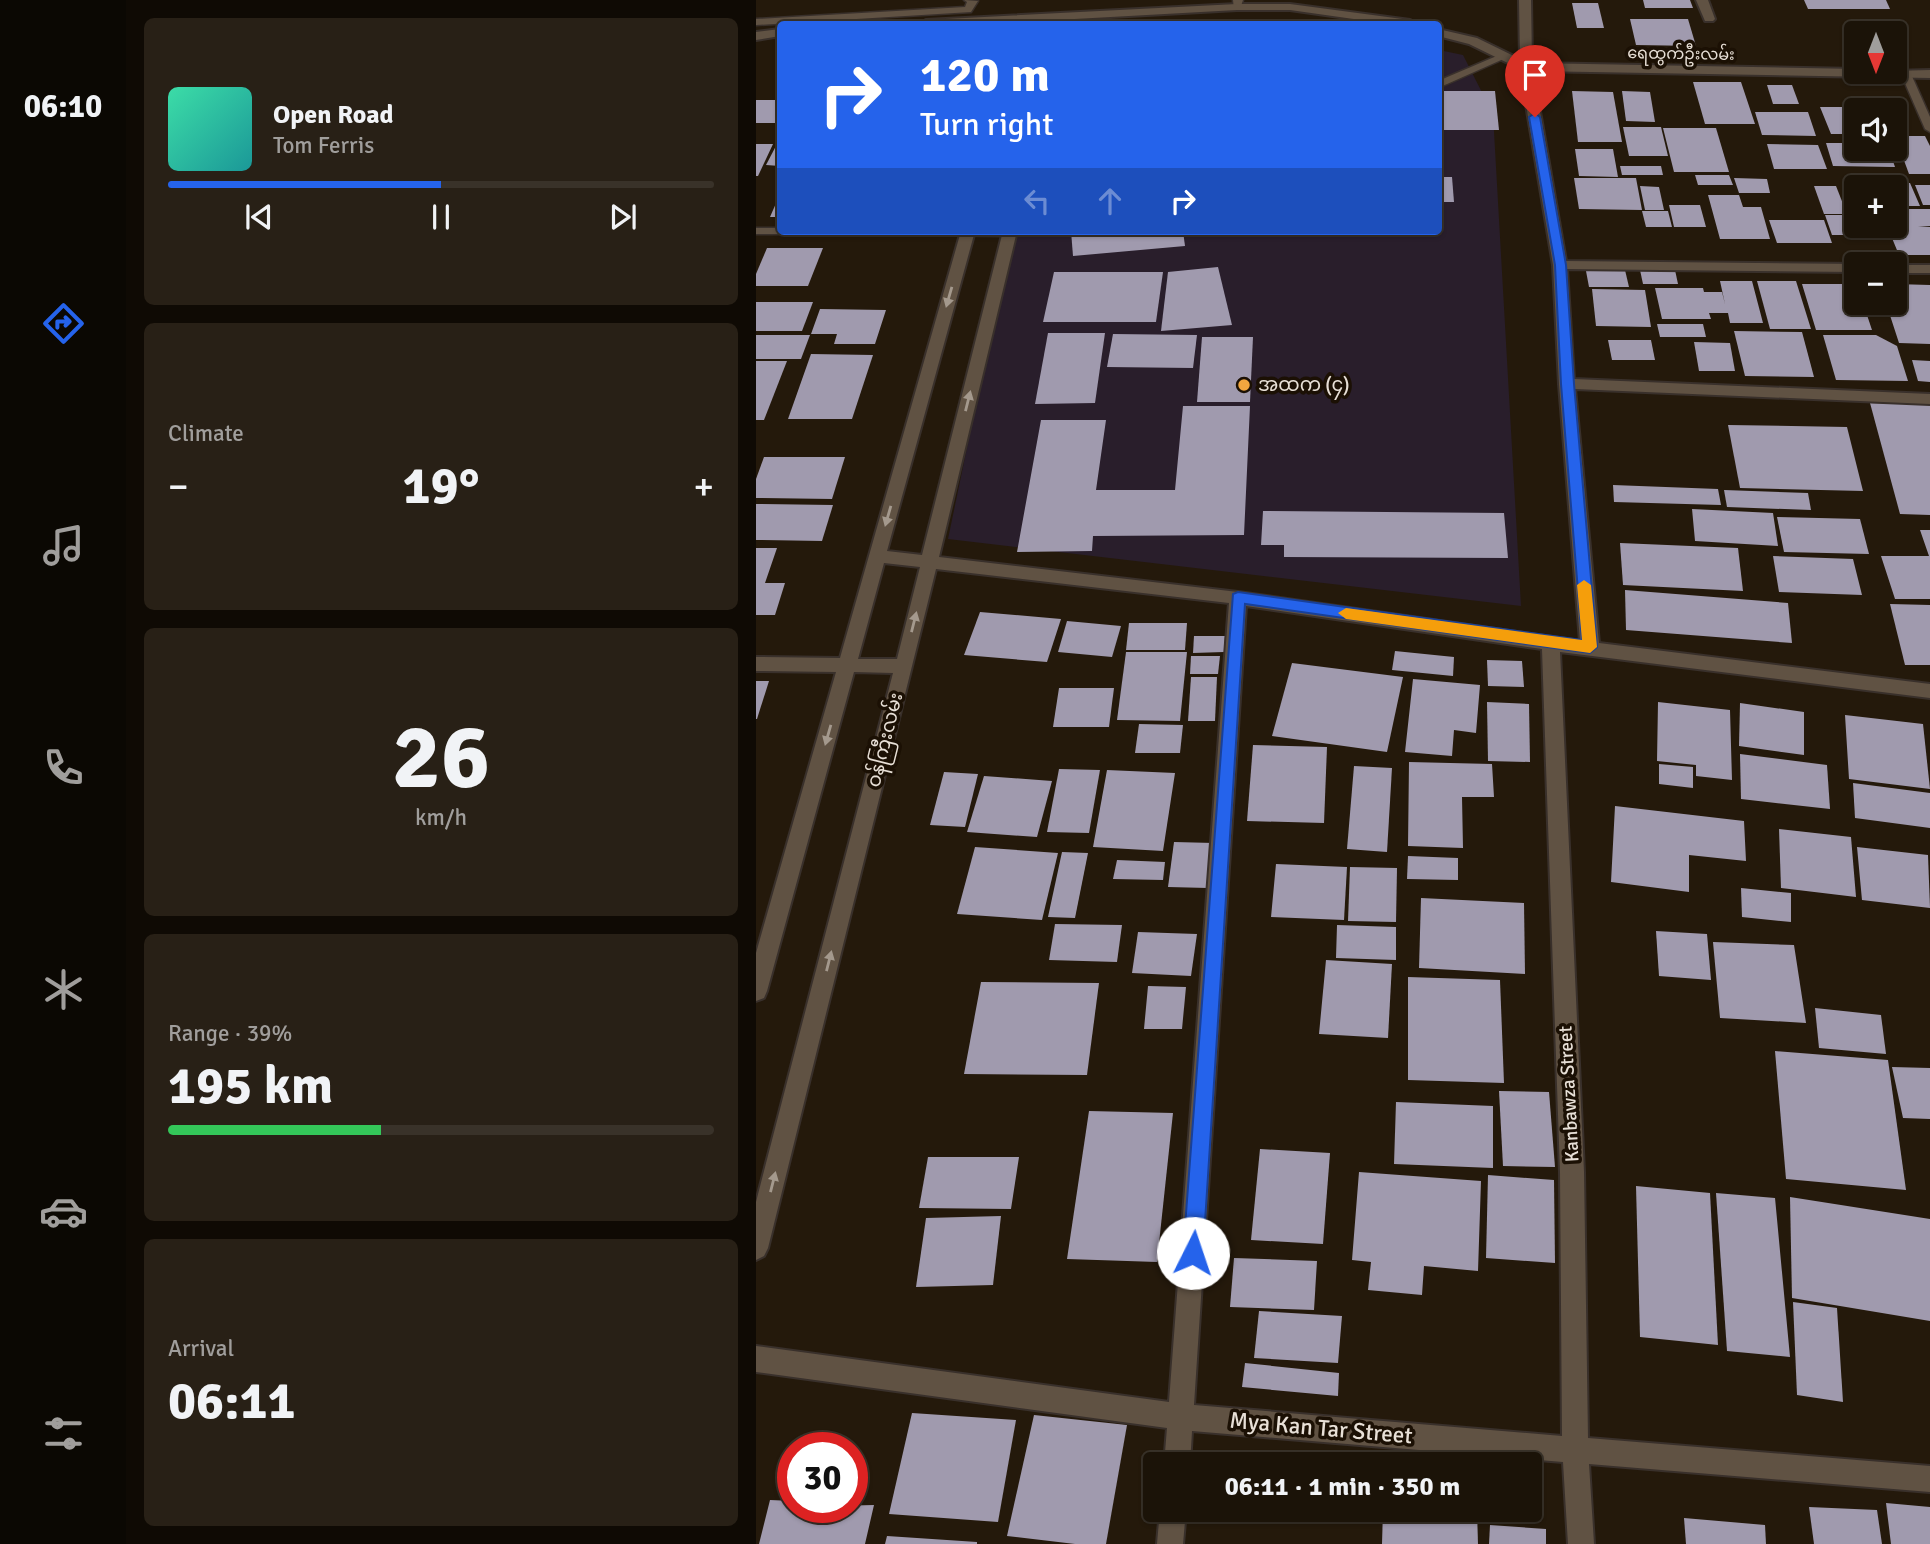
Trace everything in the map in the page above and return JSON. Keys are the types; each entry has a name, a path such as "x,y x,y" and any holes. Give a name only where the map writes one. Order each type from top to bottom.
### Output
{"street":[{"path":"1525,0 1526,67 1560,265 1567,384 1590,647"},
{"path":"1702,0 1709,19"},
{"path":"990,21 1238,4 1290,7 1389,21"},
{"path":"756,36 777,33"},
{"name":"ရေထွက်ဦးလမ်း","path":"1442,33 1473,41 1526,67 1844,73"},
{"name":"ရေထွက်ဦးလမ်း","path":"1908,74 1930,74"},
{"path":"756,991 966,235"},
{"name":"ဝန်ကြီးလမ်း","path":"756,1248 904,666 1009,235"},
{"path":"1560,265 1844,268"},
{"path":"1907,269 1930,269"},
{"path":"1567,384 1930,399"},
{"path":"877,556 1238,598 1551,644 1930,691"},
{"path":"1178,1452 1238,598"},
{"name":"Kanbawza Street","path":"1551,644 1572,1172 1575,1450 1581,1544"},
{"path":"756,664 904,666"},
{"name":"Mya Kan Tar Street","path":"756,1359 1182,1417 1930,1479"},
{"path":"1170,1544 1172,1522"}],"lane":[{"path":"756,22 968,10 973,1 969,0"},
{"path":"1442,83 1503,57"},
{"path":"1908,79 1930,129"},
{"path":"756,231 777,231"}],"shaded area":[{"name":"အထက (၄)","path":"1442,51 1463,55 1493,114 1521,606 948,539 1011,235 1442,235"}],"building":[{"path":"1643,0 1690,0 1693,8 1645,8"},
{"path":"1804,0 1886,0 1890,9 1808,9"},
{"path":"1572,3 1598,3 1604,28 1577,28"},
{"path":"1630,19 1688,19 1696,46 1636,45"},
{"path":"1693,82 1741,82 1755,124 1705,124"},
{"path":"1767,85 1792,85 1799,104 1773,104"},
{"path":"1442,91 1495,91 1499,130 1444,130"},
{"path":"1572,91 1613,92 1622,142 1578,142"},
{"path":"1622,91 1650,92 1655,122 1626,121"},
{"path":"756,100 777,100 777,123 756,123"},
{"path":"1820,107 1844,107 1844,134 1831,134"},
{"path":"1755,112 1808,112 1816,136 1762,135"},
{"path":"1623,127 1661,127 1668,156 1629,156"},
{"path":"1663,128 1716,128 1729,172 1674,172"},
{"path":"1907,136 1925,136 1930,146 1930,174 1909,174 1904,161 1907,161"},
{"path":"1826,143 1844,143 1844,161 1893,161 1895,167 1833,166"},
{"path":"756,144 773,144 758,176 756,176"},
{"path":"777,144 777,166 766,165"},
{"path":"1767,144 1818,145 1827,169 1774,169"},
{"path":"1575,149 1613,149 1618,177 1579,176"},
{"path":"1620,166 1661,166 1663,175 1622,175"},
{"path":"1695,175 1729,175 1733,185 1698,185"},
{"path":"1442,177 1452,177 1454,202 1442,202"},
{"path":"1574,178 1636,178 1642,210 1579,209"},
{"path":"1734,178 1767,179 1770,193 1739,193"},
{"path":"1907,183 1910,183 1920,206 1907,206"},
{"path":"1915,185 1930,185 1930,205 1923,205"},
{"path":"1640,186 1659,187 1664,210 1645,210"},
{"path":"1814,186 1836,186 1844,214 1824,214"},
{"path":"1708,195 1739,195 1743,207 1761,207 1770,239 1720,239"},
{"path":"777,201 777,217 770,217"},
{"path":"1669,205 1700,205 1706,227 1674,227"},
{"path":"1907,209 1930,209 1930,226 1918,226 1930,227 1930,255 1907,255 1907,252 1898,252 1892,238 1907,238"},
{"path":"1642,211 1668,211 1672,227 1646,227"},
{"path":"1825,215 1844,215 1844,235 1832,235"},
{"path":"1769,220 1824,220 1832,243 1777,243"},
{"path":"1071,235 1184,235 1185,246 1073,256"},
{"path":"767,248 823,248 808,286 756,286 756,274"},
{"path":"1218,267 1232,325 1161,331 1168,272"},
{"path":"1625,270 1629,287 1589,287 1586,271"},
{"path":"1640,270 1675,270 1678,284 1643,284"},
{"path":"1054,272 1163,272 1156,322 1043,322"},
{"path":"1720,281 1752,281 1763,323 1730,323 1728,313 1709,313 1711,319 1662,319 1655,288 1703,288 1704,292 1722,292 1725,304"},
{"path":"1757,281 1796,281 1811,329 1770,329"},
{"path":"1802,284 1844,284 1844,315 1867,315 1872,330 1816,330"},
{"path":"1907,284 1930,285 1930,344 1899,343 1890,315 1907,315"},
{"path":"1592,289 1645,290 1651,327 1596,326"},
{"path":"756,302 813,302 802,331 756,331"},
{"path":"820,309 886,310 875,344 834,344 837,334 811,334"},
{"path":"1657,324 1703,324 1706,337 1660,337"},
{"path":"1734,331 1802,332 1814,377 1745,376"},
{"path":"1048,333 1105,333 1095,403 1035,404"},
{"path":"1113,334 1197,335 1193,368 1107,367"},
{"path":"756,335 810,335 801,359 756,359"},
{"path":"1823,335 1876,335 1897,346 1908,381 1836,380"},
{"path":"1202,337 1253,337 1250,402 1197,402"},
{"path":"1608,340 1651,340 1655,360 1612,360"},
{"path":"1694,342 1730,343 1735,371 1699,371"},
{"path":"811,354 873,355 852,419 788,419"},
{"path":"1912,360 1930,361 1930,382 1918,381"},
{"path":"756,361 787,361 764,420 756,420"},
{"path":"1870,403 1930,404 1930,515 1900,514"},
{"path":"1183,406 1250,406 1244,535 1093,536 1092,551 1017,552 1041,420 1106,420 1096,490 1175,490"},
{"path":"1728,425 1847,427 1863,491 1740,488"},
{"path":"764,457 845,457 832,499 756,498 756,479"},
{"path":"1613,485 1718,489 1721,505 1614,502"},
{"path":"1724,490 1808,493 1811,510 1727,507"},
{"path":"756,504 833,505 822,541 756,540"},
{"path":"1692,509 1773,513 1778,546 1695,541"},
{"path":"1263,511 1504,513 1508,558 1284,557 1284,545 1261,545"},
{"path":"1777,517 1860,519 1869,554 1784,552"},
{"path":"1920,530 1930,530 1930,599 1895,599 1881,556 1929,556"},
{"path":"1620,543 1738,548 1743,591 1623,585"},
{"path":"756,548 777,548 765,583 785,583 775,615 756,615"},
{"path":"1773,556 1853,559 1862,595 1779,592"},
{"path":"1625,590 1788,603 1792,643 1626,630"},
{"path":"1890,604 1930,605 1930,665 1905,665"},
{"path":"980,612 1061,619 1047,662 964,655"},
{"path":"1067,621 1121,626 1112,657 1058,652"},
{"path":"1129,623 1187,623 1185,650 1126,650"},
{"path":"1194,636 1225,636 1224,652 1193,653"},
{"path":"1395,651 1454,657 1453,676 1392,670"},
{"path":"1126,652 1187,652 1180,721 1117,720"},
{"path":"1191,656 1220,656 1218,674 1190,674"},
{"path":"1487,660 1522,661 1524,687 1488,686"},
{"path":"1292,663 1403,677 1387,752 1272,736"},
{"path":"1191,677 1217,677 1215,721 1188,721"},
{"path":"1413,679 1480,685 1476,733 1454,730 1452,756 1405,752"},
{"path":"756,681 769,681 757,719 756,719"},
{"path":"1059,688 1114,688 1109,727 1053,727"},
{"path":"1487,702 1529,704 1530,762 1488,761"},
{"path":"1658,702 1730,710 1732,780 1696,776 1696,765 1657,761"},
{"path":"1740,703 1804,712 1804,755 1739,746"},
{"path":"1845,715 1923,724 1930,789 1849,779"},
{"path":"1139,724 1183,725 1180,753 1135,753"},
{"path":"1253,745 1327,747 1324,823 1247,821"},
{"path":"1740,754 1827,765 1830,809 1741,799"},
{"path":"1409,762 1492,764 1494,797 1462,797 1463,848 1408,846"},
{"path":"1659,764 1693,767 1693,788 1659,784"},
{"path":"1354,766 1392,768 1387,852 1347,849"},
{"path":"1059,769 1100,770 1089,833 1047,832"},
{"path":"1107,770 1175,773 1163,851 1093,847"},
{"path":"944,772 978,774 965,827 930,825"},
{"path":"984,776 1052,781 1037,837 967,832"},
{"path":"1853,783 1930,793 1930,828 1855,818"},
{"path":"1615,806 1744,821 1746,861 1689,855 1689,892 1611,882"},
{"path":"1779,829 1851,837 1856,897 1781,888"},
{"path":"1174,842 1214,843 1208,888 1168,887"},
{"path":"975,847 1058,853 1042,920 957,914"},
{"path":"1857,847 1928,855 1930,908 1862,900"},
{"path":"1062,852 1088,853 1075,918 1048,917"},
{"path":"1408,856 1458,858 1458,880 1407,879"},
{"path":"1117,860 1165,862 1163,880 1113,879"},
{"path":"1276,864 1347,867 1344,920 1271,917"},
{"path":"1350,867 1397,868 1396,922 1348,921"},
{"path":"1741,888 1791,893 1791,922 1742,917"},
{"path":"1421,898 1524,903 1525,974 1419,968"},
{"path":"1055,924 1122,925 1117,962 1049,960"},
{"path":"1337,925 1396,927 1396,960 1336,958"},
{"path":"1656,931 1707,934 1711,980 1659,976"},
{"path":"1138,932 1197,934 1191,976 1132,973"},
{"path":"1713,942 1794,945 1806,1023 1720,1018"},
{"path":"1326,960 1392,964 1388,1038 1319,1034"},
{"path":"1408,977 1500,980 1504,1083 1408,1080"},
{"path":"981,982 1099,983 1087,1075 964,1074"},
{"path":"1148,986 1186,987 1182,1029 1144,1029"},
{"path":"1815,1008 1881,1015 1886,1054 1819,1048"},
{"path":"1775,1051 1888,1060 1906,1190 1786,1179"},
{"path":"1892,1067 1930,1068 1930,1119 1903,1118"},
{"path":"1499,1091 1549,1092 1555,1167 1503,1166"},
{"path":"1396,1102 1493,1106 1493,1168 1394,1164"},
{"path":"1089,1111 1173,1113 1157,1262 1067,1259"},
{"path":"1260,1149 1330,1153 1323,1244 1251,1240"},
{"path":"928,1157 1019,1157 1011,1209 919,1208"},
{"path":"1359,1172 1481,1181 1478,1271 1424,1266 1422,1295 1368,1290 1371,1262 1352,1260"},
{"path":"1488,1175 1554,1180 1555,1263 1486,1258"},
{"path":"1636,1186 1710,1193 1718,1345 1640,1337"},
{"path":"1716,1193 1775,1198 1790,1357 1727,1351"},
{"path":"1790,1197 1930,1219 1930,1321 1792,1298"},
{"path":"1001,1216 993,1285 916,1287 926,1218"},
{"path":"1234,1258 1317,1261 1314,1310 1230,1307"},
{"path":"1793,1302 1837,1308 1843,1402 1797,1395"},
{"path":"1259,1311 1342,1316 1338,1363 1254,1358"},
{"path":"1245,1363 1339,1373 1338,1396 1242,1387"},
{"path":"912,1413 1016,1420 998,1522 889,1514"},
{"path":"1034,1415 1127,1425 1106,1544 1075,1544 1007,1536"},
{"path":"770,1500 777,1500 777,1523 868,1523 868,1505 874,1505 865,1544 759,1544"},
{"path":"1886,1503 1930,1507 1930,1544 1891,1544"},
{"path":"1809,1507 1877,1510 1882,1544 1814,1544"},
{"path":"1684,1518 1765,1525 1766,1544 1686,1544"},
{"path":"1383,1522 1477,1522 1478,1544 1382,1544"},
{"path":"1490,1525 1546,1529 1546,1544 1489,1544"},
{"path":"887,1536 977,1542 977,1544 885,1544"}],"slow traffic":[{"path":"1346,613 1551,644 1590,647 1584,585"}],"place":[{"name":"အထက (၄)","path":"1244,385"}],"route":[{"path":"1193,1253 1238,598 1551,644 1590,647 1567,384 1560,265 1535,117"}]}
